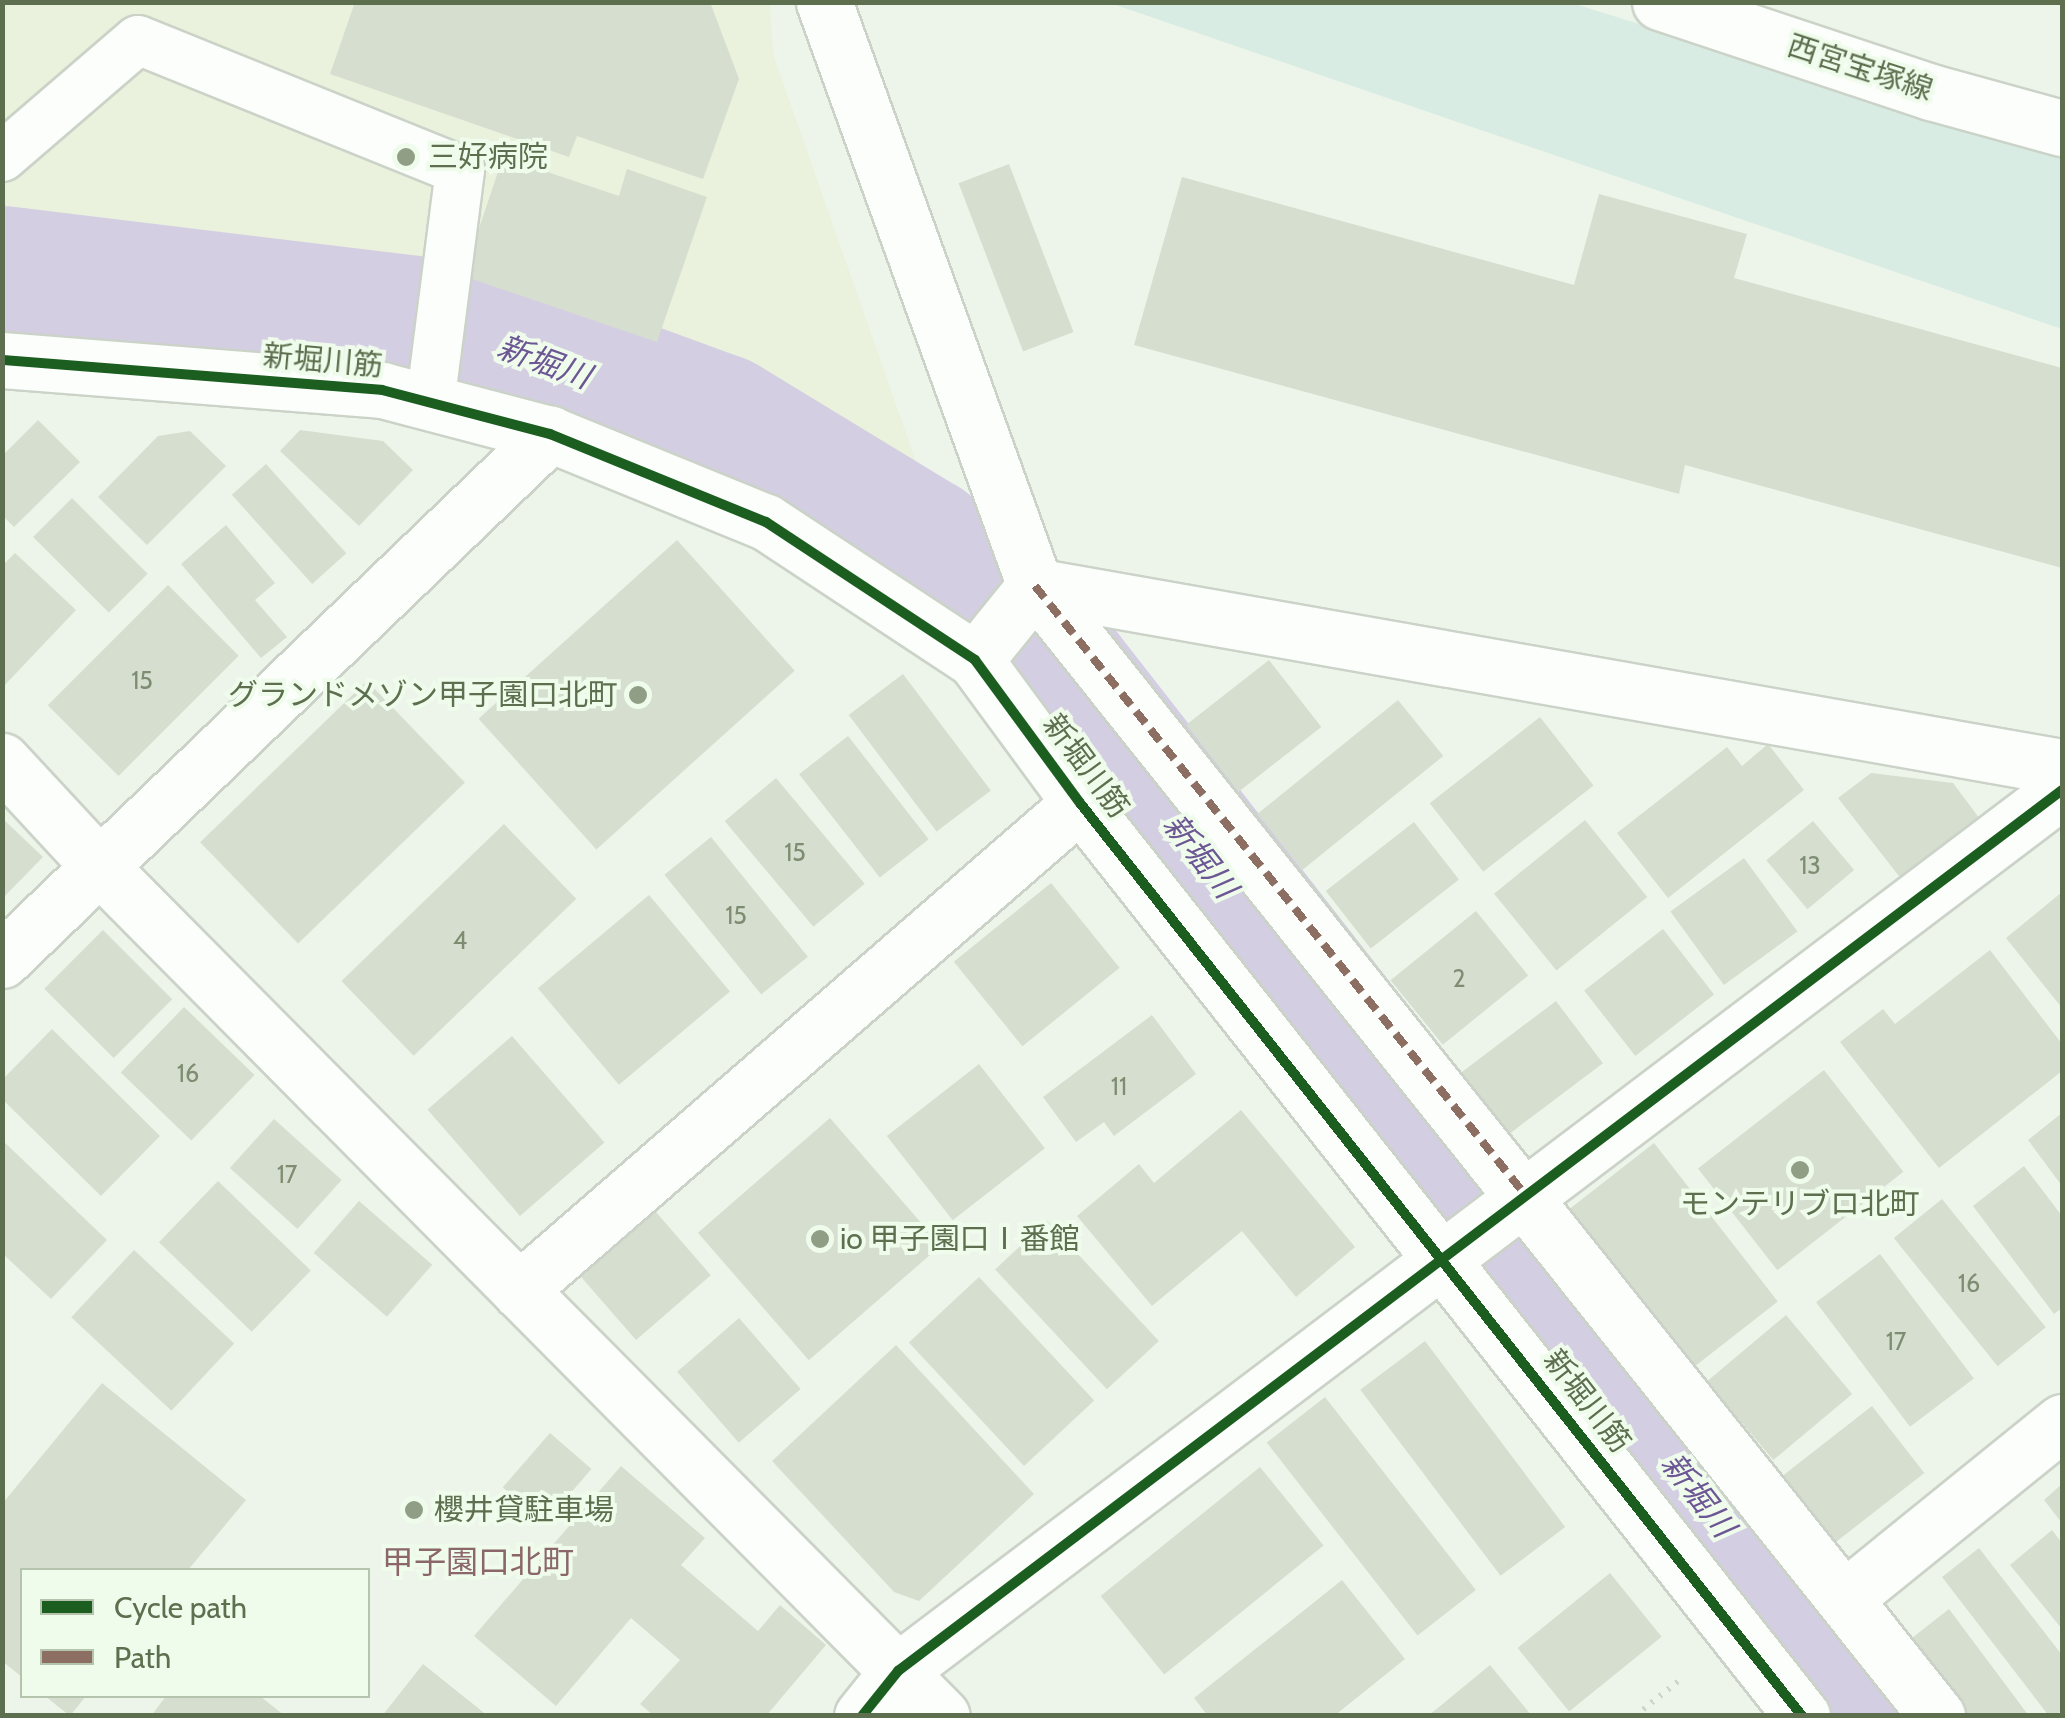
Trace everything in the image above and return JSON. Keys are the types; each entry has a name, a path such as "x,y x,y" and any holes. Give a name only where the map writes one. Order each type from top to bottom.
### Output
{"street":[{"path":"824,2 1035,586 1487,1227 1846,1597 1937,1716"},
{"name":"西宮宝塚線","path":"1660,2 1931,92 2062,128"},
{"name":"新堀川筋","path":"2,360 382,390 550,434 766,522 976,660 1080,802 1487,1227 1802,1716"},
{"path":"2,960 550,434"},
{"path":"976,660 1035,586"},
{"path":"1035,586 2062,767"},
{"path":"2,761 102,868 942,1716"},
{"path":"862,1716 898,1672 2062,790"},
{"path":"519,1290 1080,802"},
{"path":"1846,1597 2062,1422"}],"lane":[{"path":"2,156 138,40 460,170 430,403"}],"shaded area":[{"name":"三好病院","path":"3,3 770,3 773,54 934,513 748,400 479,310 3,261"},
{"path":"1110,3 1572,3 2062,157 2062,329"}],"building":[{"path":"355,2 710,2 739,79 703,179 577,136 569,157 330,74"},
{"path":"503,157 619,196 627,169 707,197 657,342 463,276"},
{"path":"1009,164 1074,332 1023,351 959,183"},
{"path":"1182,177 1574,285 1599,194 1747,234 1734,278 2062,368 2062,568 1685,465 1679,494 1134,345"},
{"path":"38,420 80,462 14,527 2,515 2,456"},
{"path":"300,430 383,441 413,470 359,526 280,451"},
{"path":"190,431 226,466 147,545 98,497 158,436"},
{"path":"266,464 346,553 312,584 232,495"},
{"path":"72,498 148,574 109,613 33,537"},
{"path":"226,525 275,583 255,600 287,637 261,658 181,564"},
{"name":"グランドメゾン甲子園口北町","path":"677,540 795,671 596,849 479,719"},
{"path":"15,553 76,610 2,688 2,566"},
{"path":"168,585 239,656 119,776 48,705"},
{"path":"1269,660 1321,727 1239,792 1186,725"},
{"path":"903,674 991,791 937,832 849,715"},
{"path":"367,681 465,782 298,944 200,842"},
{"path":"1398,700 1443,756 1303,870 1257,814"},
{"path":"1540,717 1594,786 1483,872 1430,803"},
{"path":"848,736 929,839 880,877 799,774"},
{"path":"1768,744 1804,790 1668,898 1617,833 1727,747 1742,766"},
{"path":"1871,773 1953,783 1980,819 1902,880 1838,798"},
{"path":"776,778 865,884 813,927 725,821"},
{"path":"2,818 43,857 2,899"},
{"path":"1585,820 1647,897 1556,971 1494,894"},
{"path":"1813,821 1854,870 1807,909 1766,860"},
{"path":"1414,822 1459,880 1371,948 1326,891"},
{"path":"504,824 576,899 414,1056 341,981"},
{"path":"711,837 808,957 761,994 664,875"},
{"path":"1744,858 1797,932 1724,985 1670,911"},
{"path":"1051,883 1120,968 1022,1046 954,962"},
{"path":"2062,892 2062,1008 2006,938"},
{"path":"649,895 730,992 619,1085 538,988"},
{"path":"1476,911 1528,976 1443,1045 1391,980"},
{"path":"1663,929 1714,994 1635,1056 1584,991"},
{"path":"103,930 172,999 114,1058 44,989"},
{"path":"1990,950 2062,1044 2062,1071 1939,1168 1840,1042 1883,1009 1895,1024"},
{"path":"1556,1001 1603,1063 1506,1137 1459,1074"},
{"path":"184,1007 254,1075 191,1141 121,1072"},
{"path":"1152,1015 1196,1074 1114,1136 1104,1122 1076,1142 1043,1097"},
{"path":"52,1029 160,1136 101,1196 2,1099 2,1080"},
{"path":"512,1036 605,1142 520,1216 427,1109"},
{"path":"979,1064 1045,1148 953,1220 887,1136"},
{"name":"モンテリブロ北町","path":"1824,1070 1903,1172 1777,1270 1698,1169"},
{"path":"1241,1110 1355,1247 1296,1297 1242,1231 1152,1306 1077,1216 1139,1164 1154,1183"},
{"path":"2062,1113 2062,1186 2028,1140"},
{"name":"io 甲子園口Ⅰ番館","path":"830,1118 941,1246 809,1360 698,1233"},
{"path":"274,1119 342,1180 297,1229 230,1168"},
{"path":"2,1140 107,1240 51,1299 2,1253"},
{"path":"1654,1143 1778,1301 1693,1368 1569,1209"},
{"path":"2024,1166 2062,1216 2062,1308 2054,1314 1973,1206"},
{"path":"218,1181 311,1271 252,1332 159,1242"},
{"path":"1942,1199 2046,1327 1998,1366 1894,1238"},
{"path":"359,1201 432,1265 387,1317 314,1253"},
{"path":"655,1211 711,1275 636,1340 580,1276"},
{"path":"1047,1221 1159,1341 1107,1389 995,1269"},
{"path":"134,1250 234,1343 171,1411 71,1317"},
{"path":"1880,1254 1974,1379 1910,1427 1816,1302"},
{"path":"979,1277 1094,1401 1024,1466 909,1342"},
{"path":"1786,1315 1852,1394 1773,1460 1707,1381"},
{"path":"739,1318 801,1389 739,1443 677,1372"},
{"path":"1425,1341 1565,1527 1501,1576 1360,1390"},
{"path":"896,1345 1034,1494 919,1601 894,1592 772,1461"},
{"path":"102,1383 246,1500 190,1568 20,1568 20,1675 2,1661 2,1504"},
{"path":"1325,1397 1476,1590 1418,1636 1267,1443"},
{"path":"1872,1406 1924,1473 1835,1543 1783,1476"},
{"path":"550,1433 592,1469 544,1523 503,1487"},
{"path":"621,1466 705,1538 681,1565 758,1631 780,1605 826,1645 766,1716 654,1716 640,1704 680,1660 631,1618 556,1706 474,1636"},
{"path":"1260,1467 1324,1545 1164,1675 1101,1596"},
{"path":"2062,1484 2062,1523 2044,1500"},
{"path":"2052,1530 2062,1543 2062,1629 2010,1565"},
{"path":"1979,1548 2062,1655 2062,1710 2055,1716 2049,1716 1942,1577"},
{"path":"1610,1573 1662,1637 1569,1712 1518,1648"},
{"path":"1342,1580 1405,1659 1334,1716 1208,1716 1194,1698"},
{"path":"1949,1609 2029,1716 1956,1716 1903,1645"},
{"path":"423,1664 488,1716 382,1716"},
{"path":"1490,1665 1532,1716 1428,1716"},
{"path":"48,1698 84,1698 70,1716"},
{"path":"164,1698 262,1698 285,1716 151,1716"}],"waterway":[{"name":"新堀川","path":"2,278 467,334 719,426 920,548 1036,646 1870,1716"}],"marked path":[{"path":"1035,586 1527,1197"}],"cycle path":[{"path":"2,360 382,390 550,434 766,522 975,660 1080,803 1802,1716"},
{"path":"862,1716 898,1671 2062,790"}],"place":[{"name":"三好病院","path":"406,157"},
{"name":"グランドメゾン甲子園口北町","path":"638,695"},
{"name":"モンテリブロ北町","path":"1800,1170"},
{"name":"io 甲子園口Ⅰ番館","path":"820,1239"},
{"name":"櫻井貸駐車場","path":"414,1510"}],"district":[{"name":"甲子園口北町","path":"478,1562"}]}
